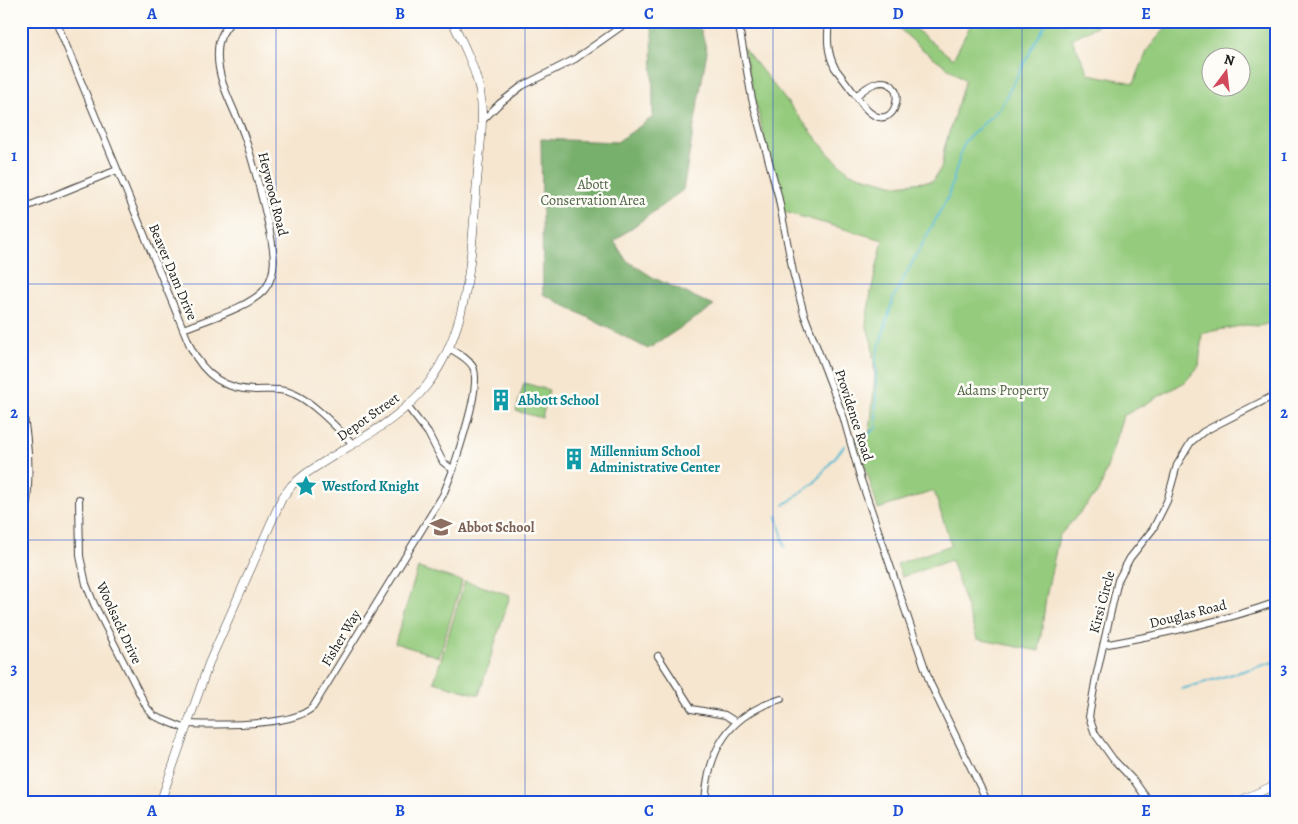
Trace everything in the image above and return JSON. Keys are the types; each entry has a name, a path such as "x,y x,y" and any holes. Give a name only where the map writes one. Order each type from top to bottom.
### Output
{"main road":[{"name":"Depot Street","path":"160,803 211,658 282,498 304,474 354,444 406,406 426,387 449,348 461,316 469,267 482,121 480,91 472,64 452,21"},
{"path":"1235,803 1277,784"}],"street":[{"name":"Beaver Dam Drive","path":"56,21 183,329 198,361 216,380 242,389 279,390 295,394 305,400 354,444"},
{"name":"Heywood Road","path":"183,329 238,307 255,298 268,284 274,267 273,245 255,168 242,127 224,86 218,65 219,40 232,21"},
{"path":"482,121 499,104 522,86 575,59 629,21"},
{"name":"Providence Road","path":"738,21 752,99 771,165 793,272 804,314 843,416 861,480 930,683 988,803"},
{"path":"829,21 828,47 832,62 856,96 866,109 881,117 891,113 897,104 896,94 890,85 885,83 873,84 856,96"},
{"path":"21,208 117,170"},
{"name":"Fisher Way","path":"186,726 244,724 296,717 310,710 443,495 452,470 476,382 472,367 467,360 449,348"},
{"name":"Kirsi Circle","path":"1150,803 1135,782 1113,759 1095,734 1090,721 1090,710 1118,580 1131,556 1154,529 1167,501 1177,465 1190,442 1224,420 1277,394"},
{"path":"21,401 28,459 25,518"},
{"path":"406,406 428,433 443,462 452,470"},
{"name":"Woolsack Drive","path":"79,500 80,556 86,584 94,604 147,708 154,716 186,726"},
{"name":"Douglas Road","path":"1104,645 1181,629 1251,611 1277,602"},
{"path":"658,656 661,664 692,709 725,715 736,722"},
{"path":"705,803 708,774 712,759 728,730 758,707 781,699"}],"green space":[{"name":"Abott Conservation Area","path":"652,21 692,21 701,30 707,51 683,190 614,241 626,260 654,278 714,306 648,349 543,294 541,139 617,142 653,117"},
{"name":"Adams Property","path":"891,21 905,21 953,59 971,24 969,21 1100,21 1100,24 1072,39 1089,74 1134,83 1148,49 1171,21 1277,21 1277,321 1260,326 1246,325 1202,333 1199,366 1185,382 1123,416 1100,490 1059,536 1046,597 1039,651 977,639 951,560 902,577 897,564 951,545 934,491 878,509 856,436 870,431 875,377 872,344 866,323 883,240 781,211 743,47 829,154 850,173 896,185 933,181 942,166 944,149 965,80 922,49"},
{"path":"524,383 549,390 542,418 516,411"},
{"path":"418,568 462,581 439,657 395,643"},
{"path":"465,581 510,595 479,695 434,682"},
{"path":"1277,788 1277,803 1247,803"}],"waterway":[{"path":"856,444 876,428 876,358 894,296 948,197 964,142 1000,108 1047,21"},
{"path":"784,505 814,483 845,445"},
{"path":"777,516 785,547"},
{"path":"1182,689 1277,661"}],"place":[{"name":"Abbott School","path":"501,400"},
{"name":"Millennium School Administrative Center","path":"574,459"},
{"name":"Westford Knight","path":"306,486"},
{"name":"Abbot School","path":"441,527"}]}
